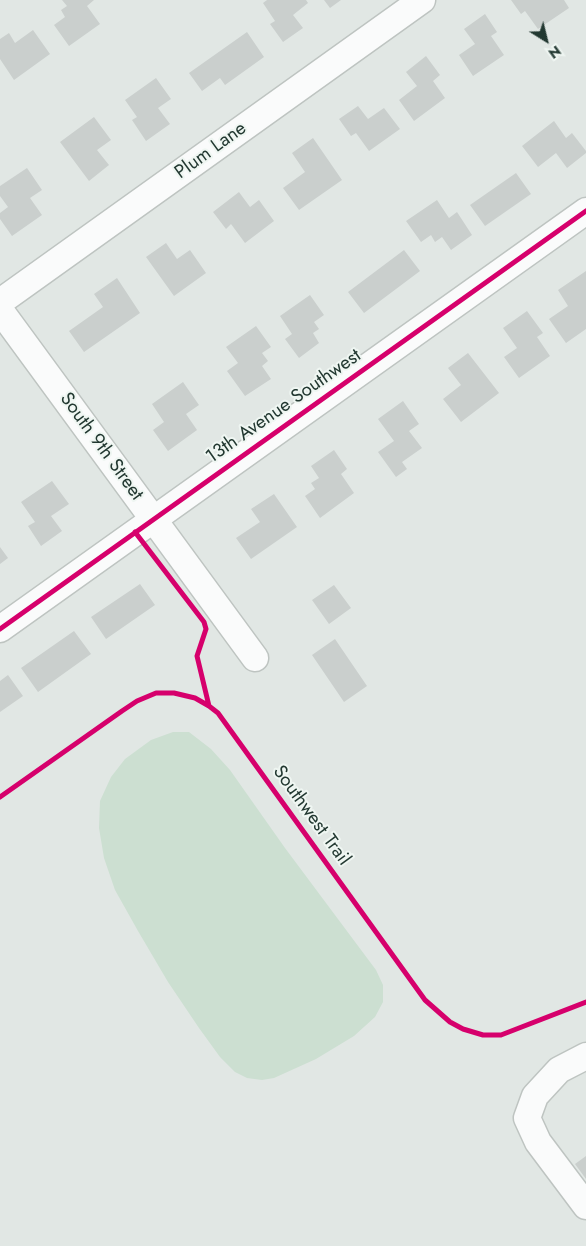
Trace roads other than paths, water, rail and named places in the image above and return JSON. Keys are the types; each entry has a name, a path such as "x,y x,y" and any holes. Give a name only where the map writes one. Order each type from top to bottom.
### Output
{"street":[{"name":"Plum Lane","path":"0,302 422,0"},
{"name":"13th Avenue Southwest","path":"0,629 586,211"},
{"name":"South 9th Street","path":"0,310 255,658"},
{"path":"586,1056 559,1070 535,1096 527,1118 538,1142 586,1206"}]}
